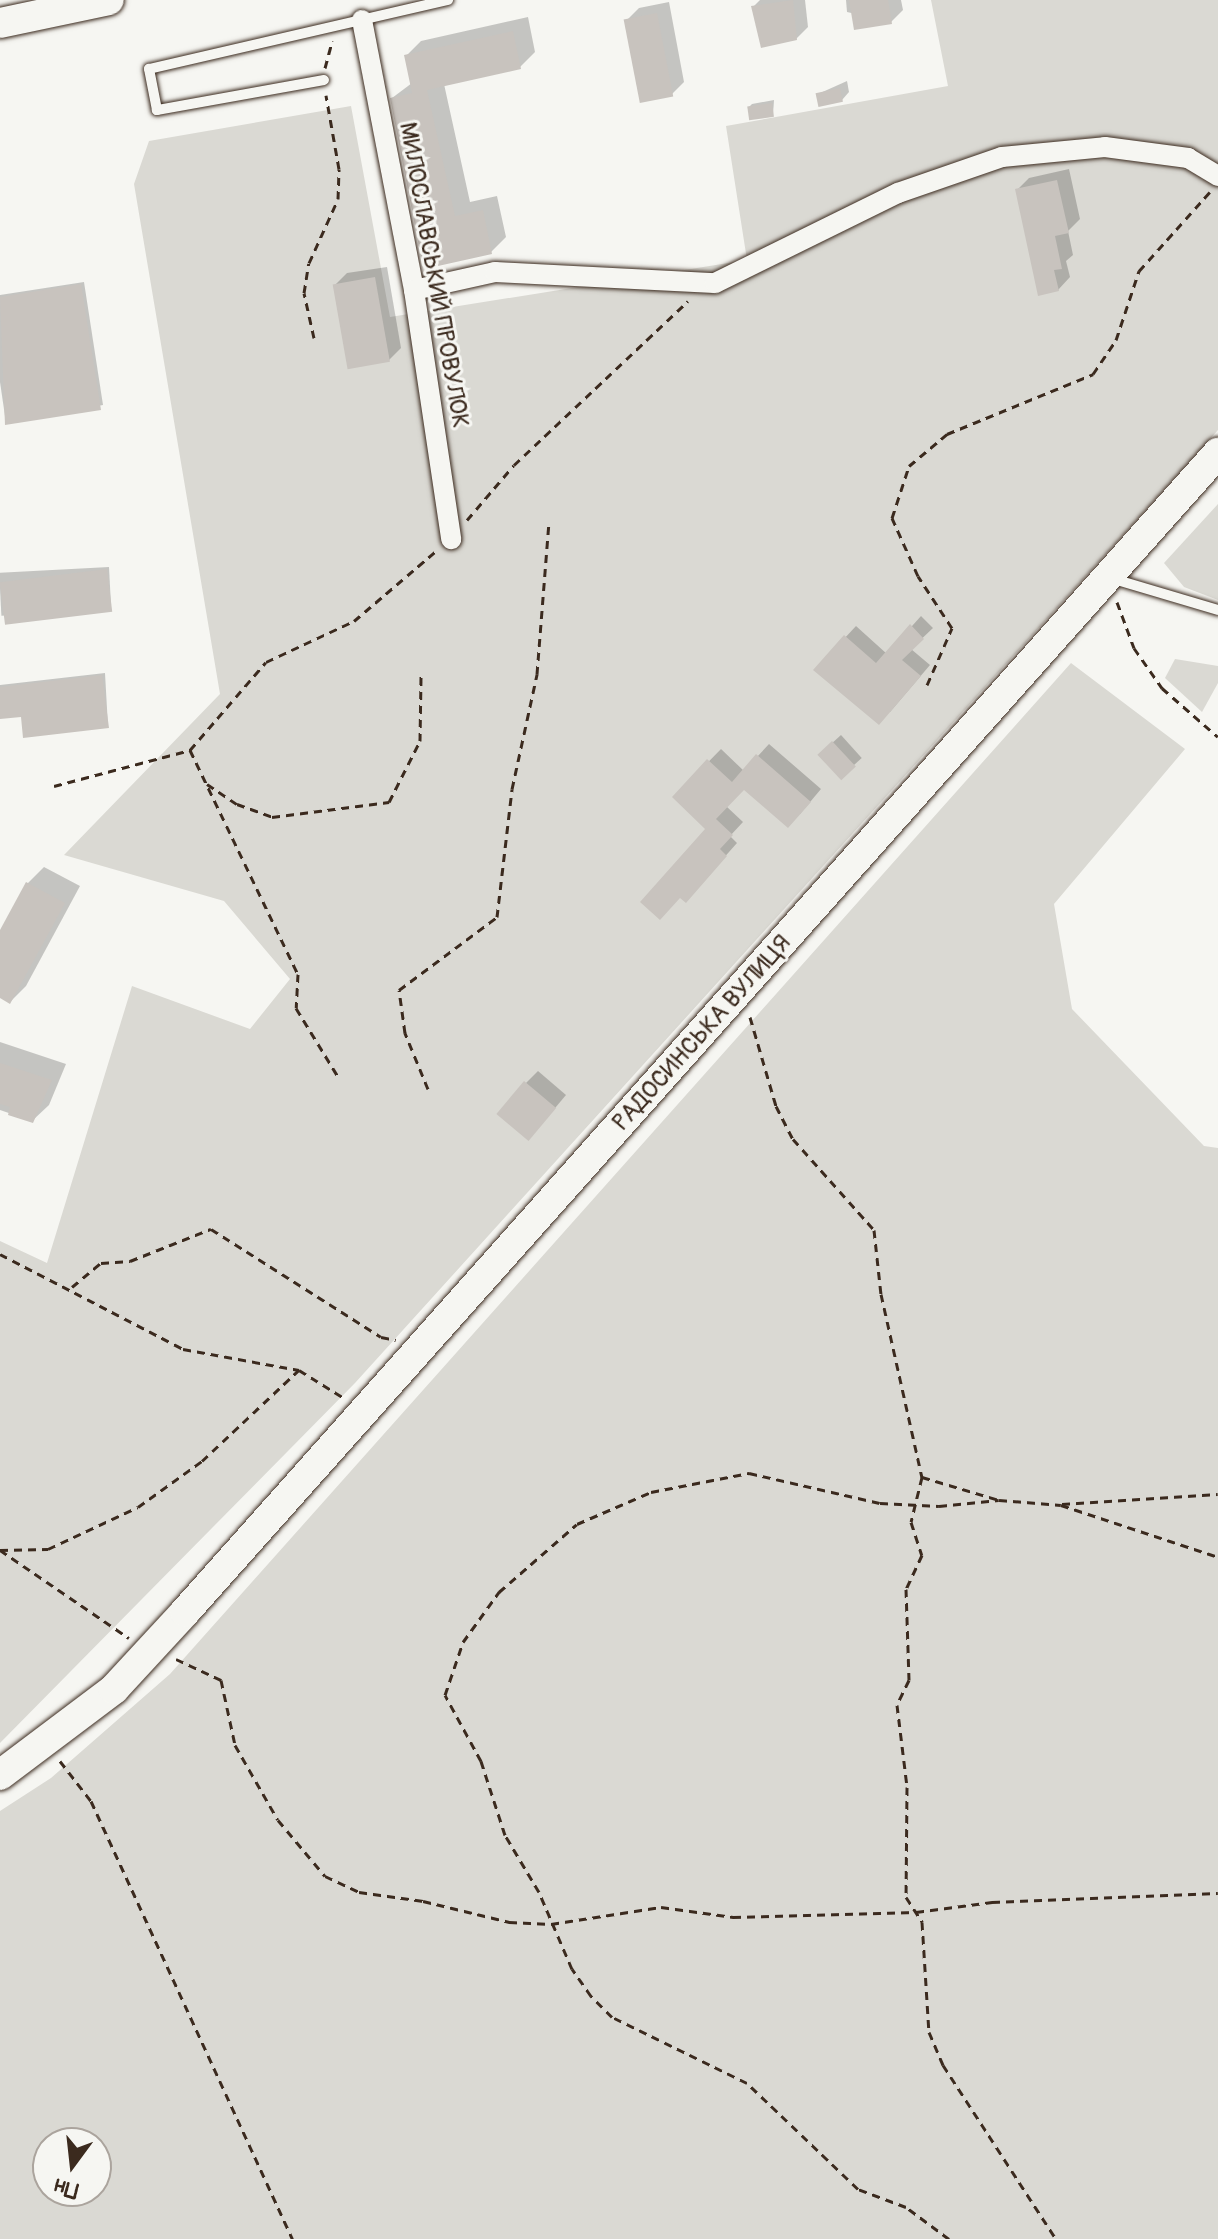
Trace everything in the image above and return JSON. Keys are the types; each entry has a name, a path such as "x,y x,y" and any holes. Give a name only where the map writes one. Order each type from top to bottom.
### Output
{"main road":[{"path":"0,23 109,0"},
{"name":"РАДОСИНСЬКА ВУЛИЦЯ","path":"0,1775 46,1744 114,1689 152,1648 1218,453"}],"street":[{"name":"МИЛОСЛАВСЬКИЙ ПРОВУЛОК","path":"362,20 414,290 451,539"},
{"path":"414,290 495,272 715,283 898,193 1002,157 1105,147 1188,158 1218,176"}],"lane":[{"path":"324,80 157,110 149,69 448,0"},
{"path":"1108,577 1218,610"}],"path":[{"path":"314,338 304,293 309,263 338,199 339,169 324,80 337,26"},
{"path":"927,685 952,628 918,576 892,518 909,466 947,434 1093,374 1116,340 1139,271 1218,183"},
{"path":"54,786 190,750 266,662 354,621 451,539 514,465 678,307 715,283"},
{"path":"428,1089 405,1033 399,990 497,917 512,789 537,674 549,522"},
{"path":"1108,577 1134,648 1162,688 1218,737"},
{"path":"204,782 237,804 272,817 389,802 420,741 421,674"},
{"path":"190,750 298,974 296,1008 337,1075"},
{"path":"741,989 776,1106 793,1139 874,1230 881,1294 922,1477 912,1505 911,1522 922,1555 906,1589 909,1680 897,1705 907,1787 906,1897 922,1922 929,2032 943,2065 1056,2239"},
{"path":"72,1287 101,1263 130,1261 211,1229 381,1337 423,1345"},
{"path":"0,1254 72,1287 183,1349 299,1370 363,1413"},
{"path":"0,1550 48,1549 138,1507 202,1461 299,1370"},
{"path":"949,2239 906,2207 858,2189 747,2083 612,2017 572,1969 492,1804 481,1761 445,1695 463,1642 499,1592 577,1524 606,1509 723,1475 749,1473 848,1499 912,1505 999,1500 1061,1505 1218,1494"},
{"path":"922,1477 999,1500"},
{"path":"1061,1505 1218,1557"},
{"path":"0,1550 112,1629 221,1680 235,1745 278,1820 325,1876 359,1892 423,1901 509,1922 551,1924 661,1907 733,1917 916,1912 992,1902 1218,1893"},
{"path":"46,1744 91,1801 292,2239"}],"shaded area":[{"path":"931,0 1218,0 1218,430 355,1383 0,1743 0,1241 47,1263 132,986 250,1029 290,979 224,901 64,855 220,694 134,184 149,141 351,106 390,317 747,260 726,126 948,86"},
{"path":"1218,504 1218,600 1184,587 1164,563"},
{"path":"1175,659 1218,666 1218,683 1202,712 1165,678"},
{"path":"1071,663 1185,749 1054,904 1072,1009 1204,1146 1218,1148 1218,2239 0,2239 0,1811 51,1778 170,1674"}],"building":[{"path":"793,0 797,40 761,48 751,6"},
{"path":"849,0 888,0 892,24 854,30"},
{"path":"657,13 673,96 640,103 624,19"},
{"path":"513,31 521,69 427,90 455,216 483,210 492,254 438,266 437,259 422,262 390,98 412,93 404,55"},
{"path":"840,88 843,102 818,107 816,93"},
{"path":"772,103 774,117 749,120 747,106"},
{"path":"1057,180 1069,233 1055,236 1062,269 1054,270 1059,291 1038,296 1015,189"},
{"path":"375,277 390,362 348,369 333,284"},
{"path":"81,284 101,410 5,425 0,297"},
{"path":"107,569 112,612 5,625 0,582"},
{"path":"910,624 924,639 902,660 921,676 879,725 813,670 844,635 876,663"},
{"path":"102,675 109,728 23,738 21,717 0,719 0,687"},
{"path":"832,741 856,767 841,780 817,755"},
{"path":"756,754 811,802 788,828 744,790 716,819 733,835 720,849 727,856 686,903 680,898 660,920 640,902 705,829 672,797 707,759 732,782"},
{"path":"26,882 65,903 10,1004 0,998 0,930"},
{"path":"0,1063 52,1080 33,1123 8,1115 10,1107 0,1104"},
{"path":"524,1081 556,1108 529,1141 496,1114"}]}
